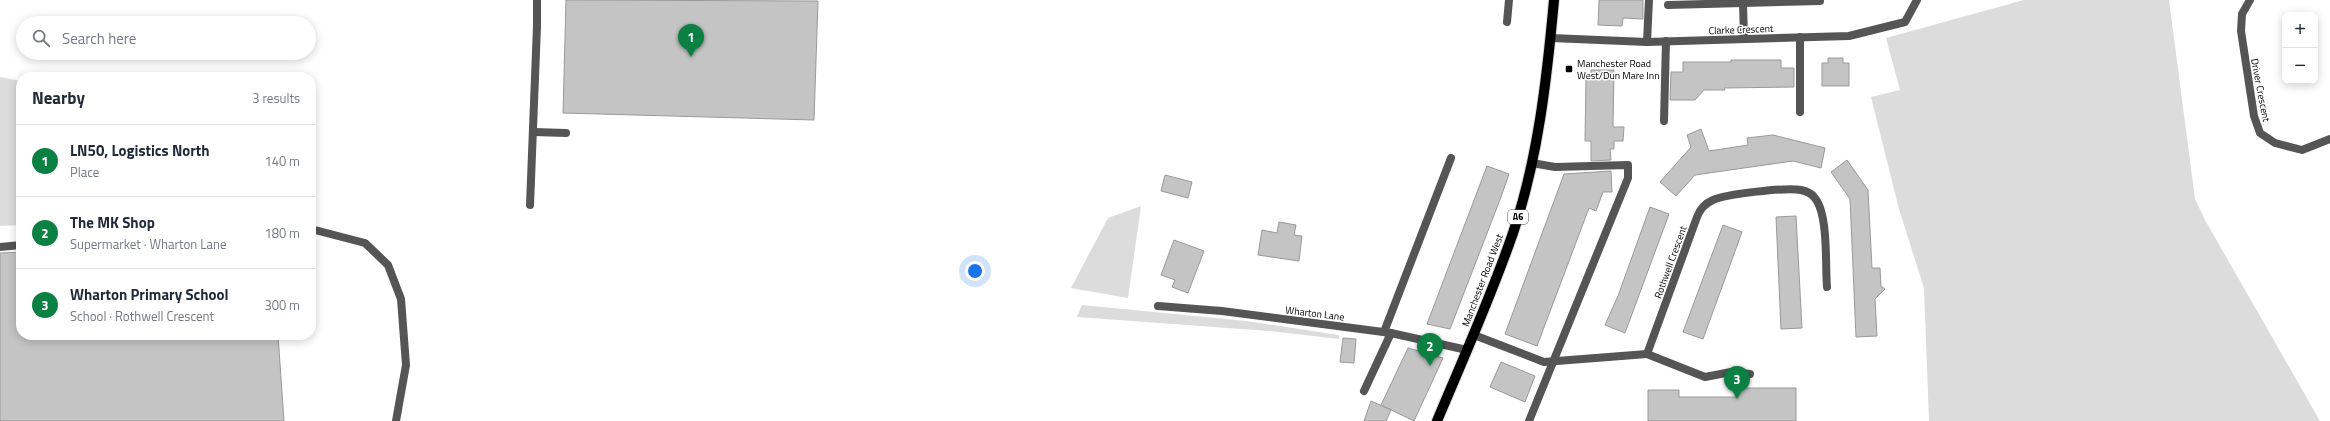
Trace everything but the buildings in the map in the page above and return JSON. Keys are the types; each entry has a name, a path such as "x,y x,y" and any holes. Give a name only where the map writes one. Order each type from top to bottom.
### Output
{"main road":[{"name":"Manchester Road West","path":"1437,421 1474,335 1513,232 1532,163 1551,38 1554,0"}],"street":[{"path":"530,205 534,132 537,0"},
{"path":"1507,22 1509,0"},
{"path":"1647,42 1649,0"},
{"name":"Clarke Crescent","path":"1551,38 1647,42 1850,36 1905,22 1917,0"},
{"name":"Driver Crescent","path":"2250,0 2242,14 2241,31 2254,116 2260,133 2275,143 2302,150 2330,139"},
{"path":"1668,4 1820,1"},
{"path":"1743,3 1744,39"},
{"path":"1800,37 1800,112"},
{"path":"1664,121 1666,41"},
{"path":"534,132 566,133"},
{"path":"1364,391 1388,332 1451,158"},
{"path":"1529,421 1628,178 1628,165 1555,167 1532,163"},
{"name":"Rothwell Crescent","path":"1647,354 1700,210 1714,199 1790,189 1808,192 1820,205 1822,212 1827,287"},
{"path":"316,230 366,243 388,265 401,300 406,365 396,421"},
{"path":"0,247 16,245"},
{"name":"Wharton Lane","path":"1158,306 1222,311 1388,332 1467,350"},
{"path":"1474,335 1537,361 1553,362 1647,354 1705,377 1731,372 1750,374"}],"shaded area":[{"path":"2024,0 2169,0 2195,199 2205,220 2320,421 1929,421 1924,288 1899,209 1871,97 1900,90 1886,38"},
{"path":"0,77 16,80 16,225 0,226"},
{"path":"1141,206 1128,298 1071,288 1108,218"},
{"path":"1082,305 1246,321 1339,335 1339,339 1269,331 1077,317"}],"place":[{"name":"LN50, Logistics North","path":"691,57"},
{"name":"Manchester Road West/Dun Mare Inn","path":"1569,69"},
{"name":"The MK Shop","path":"1430,366"},
{"name":"Wharton Primary School","path":"1737,399"}]}
